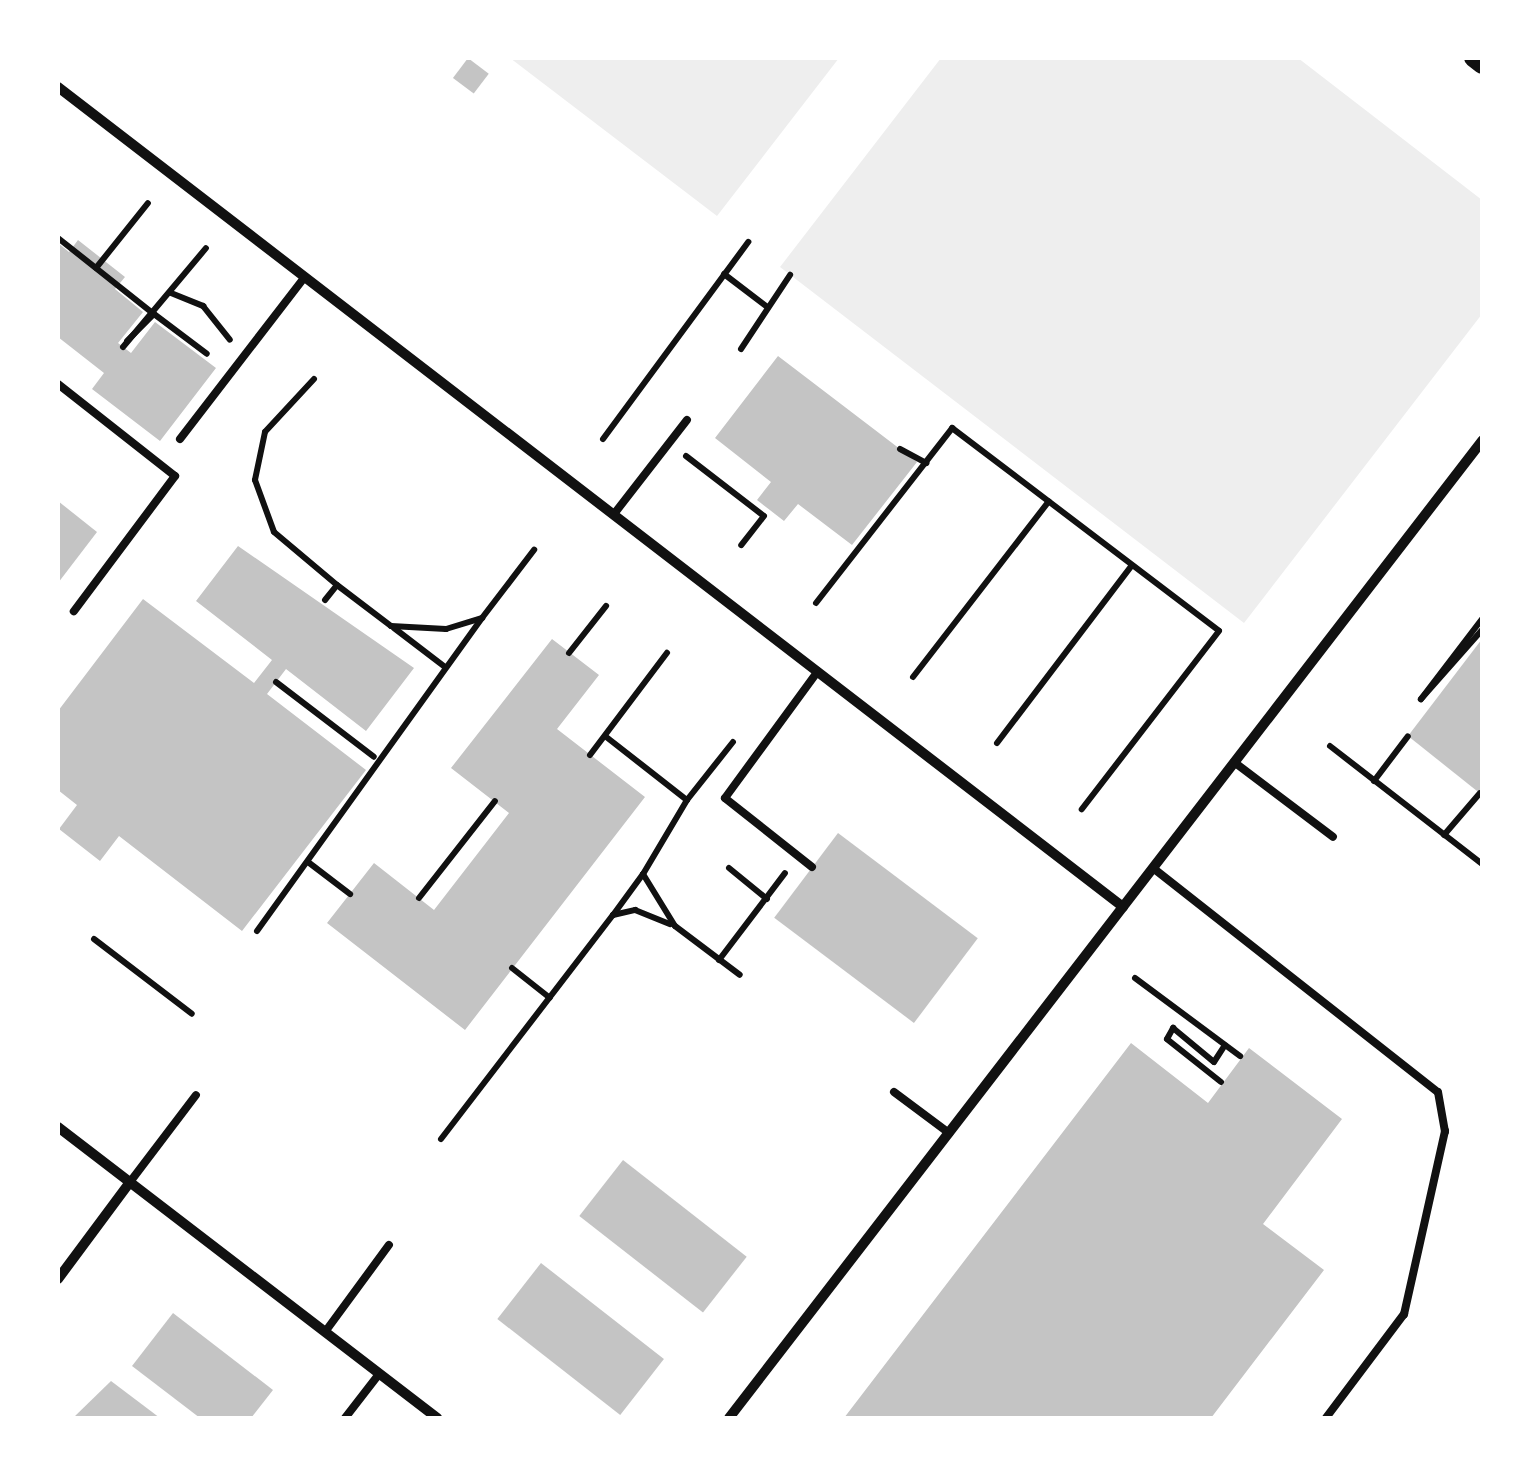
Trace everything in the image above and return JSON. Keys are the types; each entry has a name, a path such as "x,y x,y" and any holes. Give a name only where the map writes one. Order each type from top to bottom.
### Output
{"street":[{"path":"1473,58 1482,65"},
{"path":"58,87 1123,907"},
{"path":"730,1418 1482,441"},
{"path":"58,1127 438,1418"},
{"path":"58,1279 130,1182"}],"lane":[{"path":"180,439 304,278"},
{"path":"58,384 175,476 74,611"},
{"path":"614,514 687,420"},
{"path":"812,867 725,798 818,672"},
{"path":"1234,762 1333,838"},
{"path":"1153,868 1438,1092 1445,1131 1404,1314 1326,1418"},
{"path":"894,1092 949,1133"},
{"path":"130,1182 196,1094"},
{"path":"325,1332 389,1245"},
{"path":"346,1418 379,1374"}],"path":[{"path":"96,268 148,203"},
{"path":"58,238 207,354"},
{"path":"603,439 748,242"},
{"path":"125,344 206,248"},
{"path":"724,274 766,306"},
{"path":"741,349 790,275"},
{"path":"171,293 216,317 240,360"},
{"path":"314,379 265,432 255,480 274,532 445,667"},
{"path":"816,603 890,502 952,428 1218,631 1082,809"},
{"path":"669,443 766,513 741,546"},
{"path":"900,449 926,462"},
{"path":"913,678 1049,501"},
{"path":"257,931 374,773 374,757 534,550"},
{"path":"997,743 1132,565"},
{"path":"325,600 337,584"},
{"path":"570,653 606,606"},
{"path":"391,626 446,629 482,618"},
{"path":"1482,618 1421,700 1482,630"},
{"path":"590,755 667,653"},
{"path":"276,682 374,757"},
{"path":"440,1139 644,874 687,800 741,732"},
{"path":"605,736 687,800"},
{"path":"1374,781 1408,736"},
{"path":"1330,746 1482,864"},
{"path":"1444,836 1480,792"},
{"path":"419,898 495,801"},
{"path":"719,960 797,856"},
{"path":"308,862 350,894"},
{"path":"729,868 767,898"},
{"path":"644,874 676,926"},
{"path":"613,915 635,910 676,926 740,975"},
{"path":"94,938 192,1014"},
{"path":"512,968 550,998"},
{"path":"1135,978 1240,1056"},
{"path":"1221,1082 1167,1039 1174,1028 1214,1062 1225,1045"}],"shaded area":[{"path":"510,58 839,58 717,216"},
{"path":"941,58 1298,58 1482,200 1482,314 1244,623 780,267"}],"building":[{"path":"468,58 489,74 474,94 453,78"},
{"path":"78,240 125,277 115,289 143,312 118,343 131,353 155,322 216,368 160,441 92,389 104,373 58,337 58,243 69,252"},
{"path":"778,356 917,462 852,545 798,504 784,521 757,500 771,482 715,438"},
{"path":"58,501 97,532 58,583"},
{"path":"238,546 414,668 366,731 286,669 267,694 366,770 242,931 119,836 100,861 59,829 77,805 58,790 58,711 143,599 254,683 272,660 196,601"},
{"path":"552,639 599,675 557,729 645,797 465,1030 327,923 374,863 434,910 509,813 451,768"},
{"path":"1482,639 1482,795 1408,736"},
{"path":"838,833 978,938 914,1023 774,918"},
{"path":"1131,1043 1208,1103 1249,1048 1342,1119 1263,1224 1324,1270 1211,1418 844,1418"},
{"path":"623,1160 747,1257 703,1313 579,1216"},
{"path":"541,1263 664,1359 620,1415 497,1319"},
{"path":"173,1313 273,1390 251,1418 200,1418 132,1366"},
{"path":"111,1381 160,1418 73,1418"}]}
